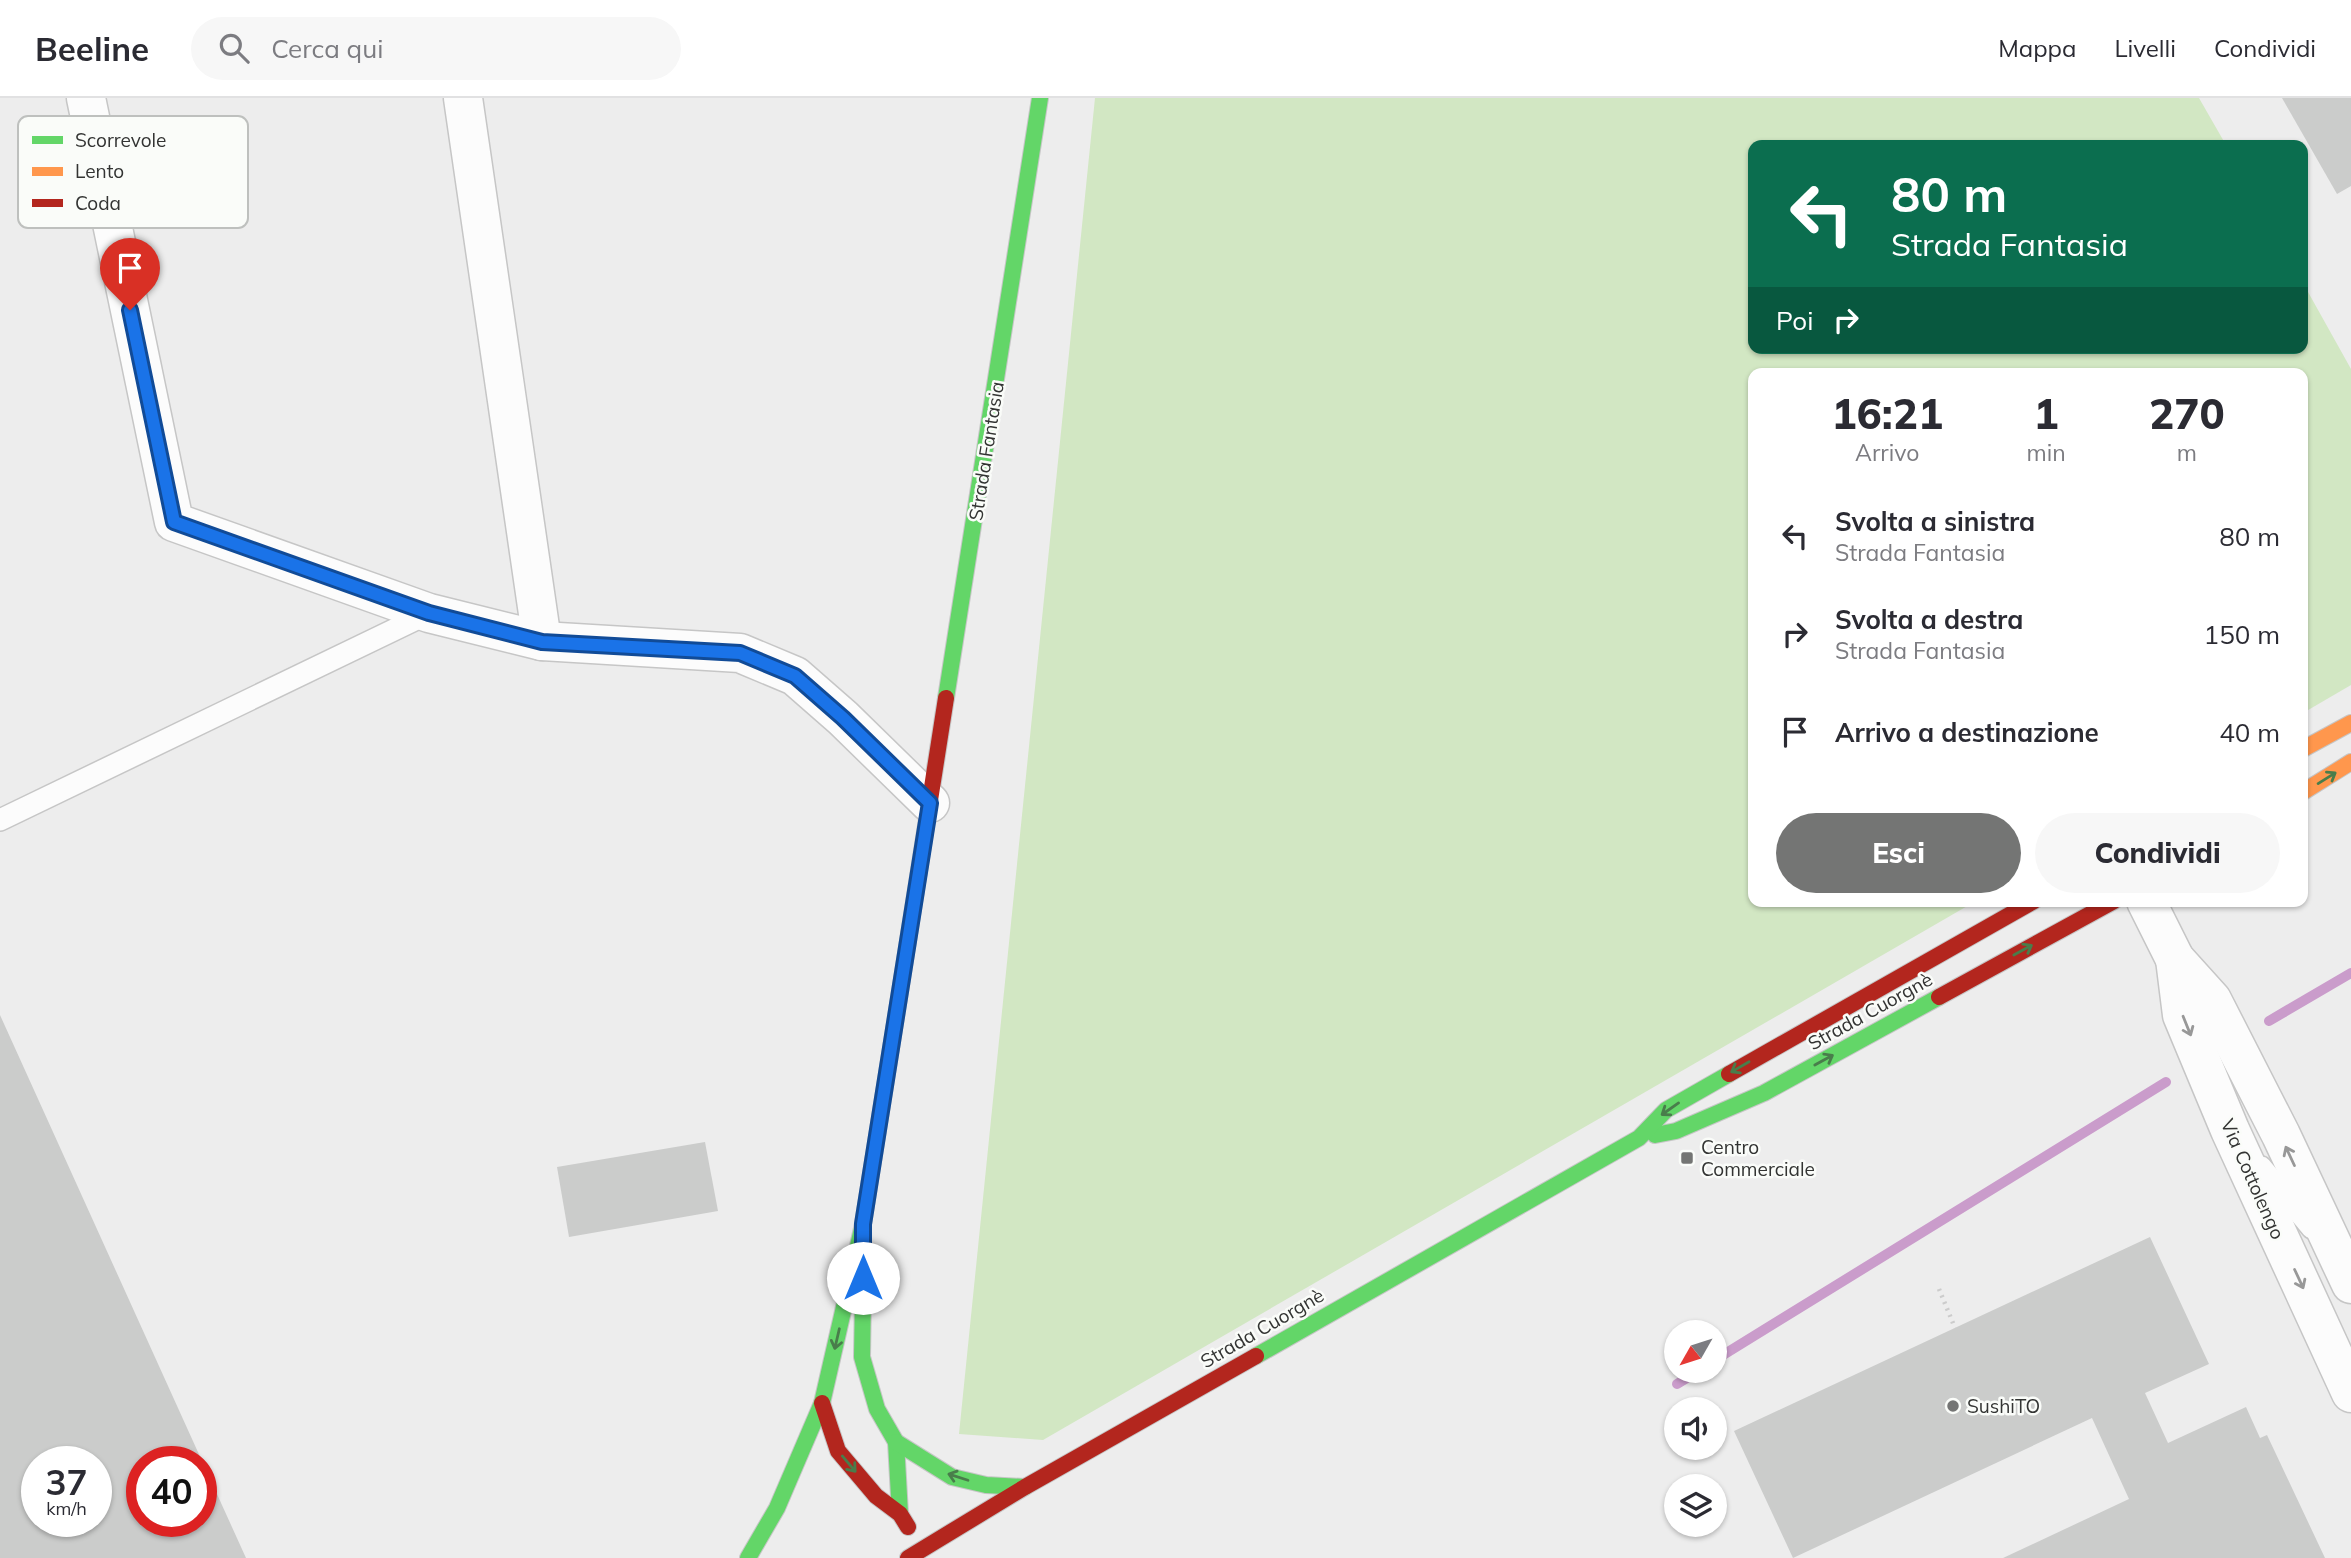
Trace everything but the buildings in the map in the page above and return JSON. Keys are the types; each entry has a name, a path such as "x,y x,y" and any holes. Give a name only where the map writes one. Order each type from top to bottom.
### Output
{"street":[{"path":"86,98 90,116"},
{"path":"463,98 542,642"},
{"name":"Strada Fantasia","path":"748,1558 777,1507 822,1402 863,1224 1040,98"},
{"path":"113,228 174,522 429,613 542,642 740,653 795,676 843,718 930,803"},
{"path":"2308,746 2351,723"},
{"path":"2308,789 2351,762"},
{"name":"Strada Cuorgnè","path":"915,1554 1025,1487 1639,1138 1666,1110 2023,907"},
{"name":"Strada Cuorgnè","path":"1639,1138 1676,1131 1764,1093 2103,907"},
{"name":"Via Cottolengo","path":"2149,907 2175,959 2212,1000 2281,1135 2346,1274"},
{"name":"Via Cottolengo","path":"2175,959 2182,1015 2230,1130 2351,1393"},
{"name":"Strada Fantasia","path":"863,1224 862,1357 877,1409 896,1442 900,1514 915,1554"},
{"name":"Strada Fantasia","path":"822,1402 838,1451 876,1496 900,1514"},
{"name":"Strada Fantasia","path":"896,1442 952,1476 986,1485 1025,1487"},
{"name":"Strada Fantasia","path":"769,1558 777,1507"}],"lane":[{"path":"0,820 429,613"},
{"path":"2230,1130 2346,1274"}],"path":[{"path":"1939,1289 1955,1328"}],"green space":[{"path":"1095,98 2199,98 2223,140 1748,140 1748,354 2308,354 2308,292 2351,369 2351,685 2308,710 2308,368 1748,368 1748,907 1966,907 1043,1440 959,1434"}],"waterway":[{"path":"2269,1021 2351,973"},
{"path":"1727,1353 2166,1082"}],"traffic: fast":[{"path":"946,698 1040,98"},
{"path":"748,1558 777,1508 822,1403 863,1224 902,979"},
{"path":"1655,1135 1676,1131 1764,1093 1939,997"},
{"path":"1256,1356 1639,1138 1666,1110 1729,1074"},
{"path":"863,1296 862,1357 877,1409 896,1442 900,1514"},
{"path":"896,1442 952,1477 986,1485 1025,1487"}],"traffic: slow":[{"path":"2308,746 2351,723"},
{"path":"2308,789 2351,762"}],"traffic: jam":[{"path":"902,979 946,698"},
{"path":"1729,1074 2023,907"},
{"path":"1939,997 2103,907"},
{"path":"908,1558 1025,1487 1256,1356"},
{"path":"822,1403 838,1451 876,1496 900,1514 908,1527"}],"place":[{"name":"Centro Commerciale","path":"1687,1158"},
{"name":"SushiTO","path":"1953,1406"}],"route":[{"path":"130,310 174,522 429,613 542,642 740,653 795,676 843,718 930,803 863,1224 863,1278"}]}
